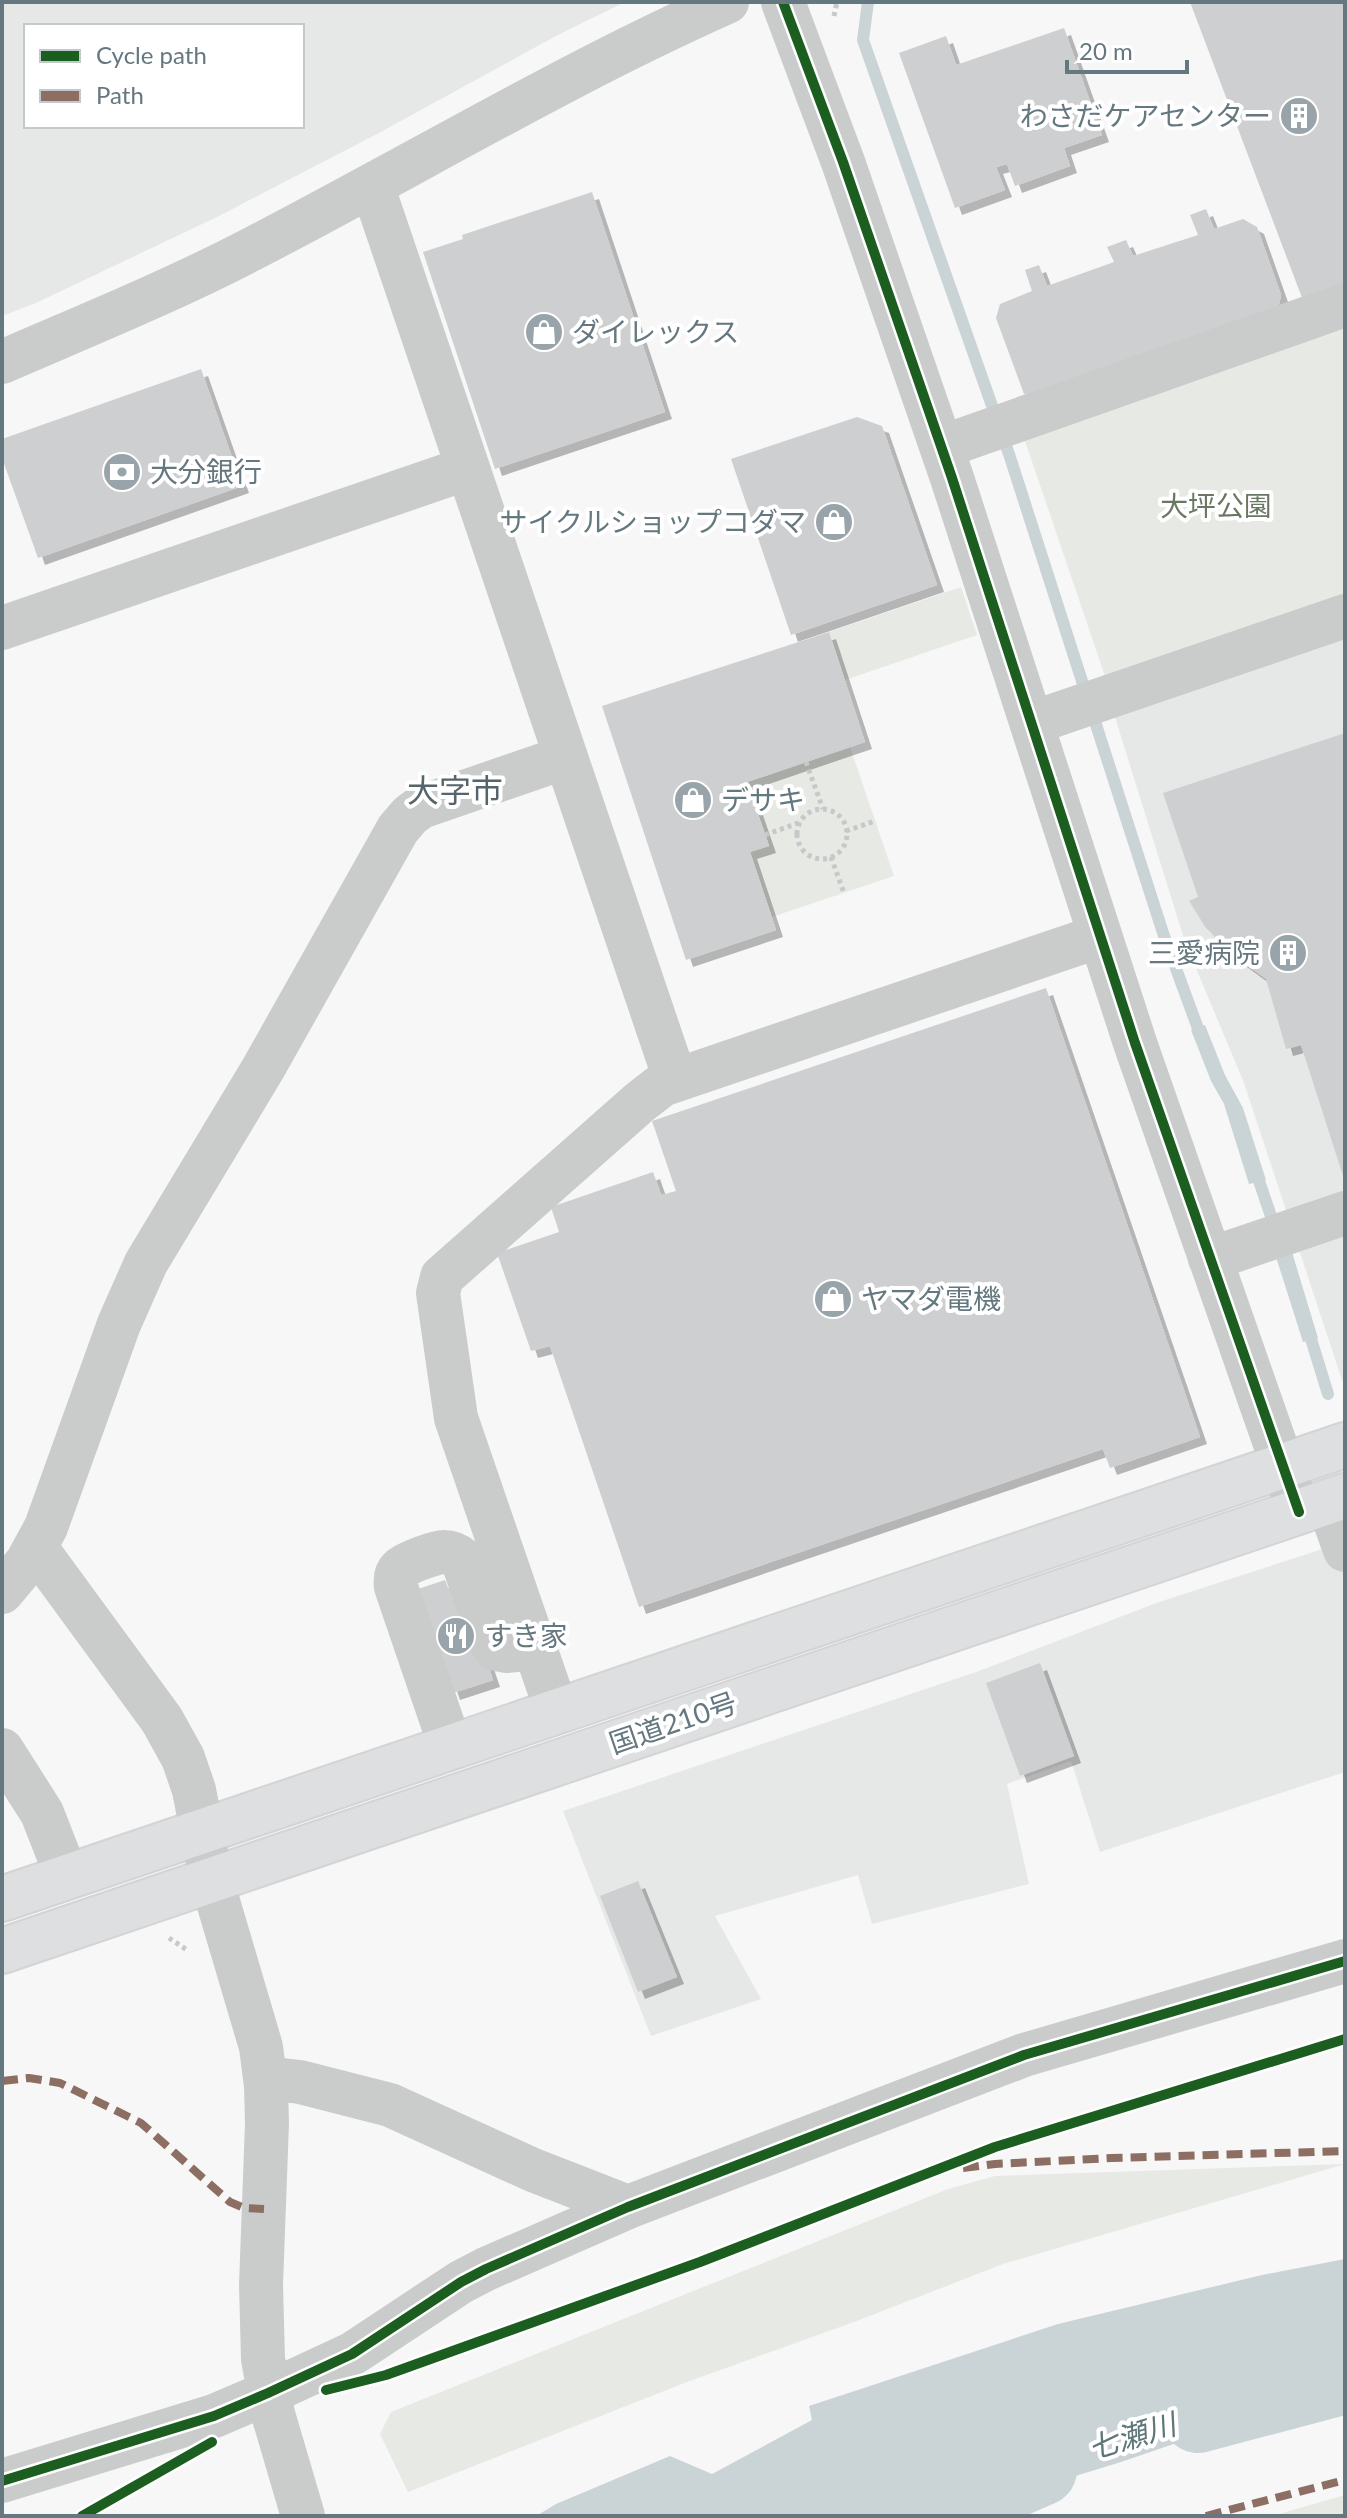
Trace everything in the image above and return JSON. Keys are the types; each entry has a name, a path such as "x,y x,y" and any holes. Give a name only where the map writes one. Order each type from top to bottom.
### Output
{"highway":[{"name":"国道210号","path":"2,1899 1345,1445"},
{"name":"国道210号","path":"2,1951 1324,1504"}],"street":[{"path":"2,362 140,304 251,250 576,74 727,2"},
{"path":"783,2 843,162 959,442 1050,717 1100,936 1283,1466 1324,1504 1345,1550"},
{"path":"372,185 675,1079"},
{"path":"959,442 1345,305"},
{"path":"2,628 468,468"},
{"path":"1050,717 1345,616"},
{"path":"2,1592 36,1548 54,1507 119,1324 146,1263 299,1007 398,829 421,807 566,757"},
{"path":"557,1712 456,1418 438,1284 442,1277 662,1085 1100,936"},
{"path":"1210,1259 1345,1213"},
{"path":"36,1548 162,1720 194,1790 211,1878 254,2019 265,2078 267,2123 261,2285 263,2359 273,2411 303,2516"},
{"path":"451,1748 396,1587 398,1570 443,1552 455,1554 462,1559 496,1649 535,1648"},
{"path":"2,1750 42,1813 67,1877"},
{"path":"2,2481 214,2416 273,2411 461,2282 628,2207 1024,2055 1345,1961"},
{"path":"265,2078 300,2082 390,2105 533,2170 628,2207"}],"path":[{"path":"806,762 823,809"},
{"path":"823,809 839,815 846,831 845,843 831,857 820,859 804,852 796,835 799,823 809,812 823,809"},
{"path":"846,831 875,821"},
{"path":"765,835 799,823"},
{"path":"831,857 844,893"}],"shaded area":[{"path":"2,2 625,2 219,216 36,303 2,316"},
{"path":"1345,635 1344,1386 1244,1083 1185,942 1114,714"},
{"path":"1335,1545 1345,1580 1345,1772 1100,1852 1071,1761 1007,1784 1029,1884 872,1924 858,1875 715,1916 761,1999 651,2036 563,1811 979,1671 1159,1602"}],"green space":[{"name":"大坪公園","path":"1345,325 1345,597 1106,679 1024,438"},
{"path":"961,587 977,635 845,680 829,632"},
{"path":"850,747 894,876 772,917 750,852 769,845 747,782"},
{"path":"1345,2164 1003,2264 687,2382 408,2492 380,2434 391,2412 948,2189 995,2176"},
{"path":"1345,2495 1345,2516 1272,2516"}],"water":[{"path":"1205,1025 1225,1075 1243,1108 1266,1180 1249,1184 1224,1104 1211,1081 1191,1030"},
{"path":"1292,1252 1318,1338 1303,1342 1276,1257"},
{"path":"1345,2259 1345,2380 1302,2381 1291,2398 1192,2430 1194,2437 1023,2492 984,2509 931,2505 892,2516 536,2516 556,2504 670,2456 712,2474 812,2420 809,2406 1058,2324 1262,2275"}],"building":[{"name":"わさだケアセンター","path":"1190,2 1345,2 1345,289 1304,303"},
{"path":"1064,28 1102,135 1064,148 1070,166 1015,186 1007,164 996,167 1005,190 955,208 899,53 946,36 956,65"},
{"name":"ダイレックス","path":"592,192 665,412 495,469 423,252 463,239 462,235"},
{"path":"1206,209 1214,229 1243,219 1257,227 1281,295 1277,313 1042,392 1024,394 996,318 1000,304 1032,291 1025,270 1039,265 1047,286 1114,262 1107,247 1126,240 1133,256 1198,235 1190,215"},
{"name":"大分銀行","path":"201,369 242,486 38,558 2,458 2,439"},
{"name":"サイクルショップコダマ","path":"857,417 882,426 937,585 791,635 731,459"},
{"name":"デサキ","path":"829,632 865,742 747,782 769,846 750,852 776,930 686,960 602,706"},
{"name":"三愛病院","path":"1345,733 1344,1179 1301,1045 1286,1049 1266,979 1206,928 1189,901 1198,897 1163,793"},
{"name":"ヤマダ電機","path":"1046,988 1200,1437 1110,1468 1103,1449 639,1607 550,1346 531,1351 497,1253 559,1232 551,1207 653,1172 661,1195 676,1191 652,1121"},
{"name":"すき家","path":"445,1580 450,1593 462,1588 493,1680 453,1693 418,1589"},
{"path":"1040,1663 1074,1756 1020,1776 986,1683"},
{"path":"638,1881 677,1977 638,1992 600,1896"}],"waterway":[{"path":"868,2 863,40 1009,454 1164,936 1203,1042"},
{"path":"1254,1166 1275,1228"},
{"path":"1307,1326 1328,1394"},
{"name":"七瀬川","path":"1198,2417 1345,2378"},
{"name":"七瀬川","path":"925,2516 1041,2470"}],"marked path":[{"path":"2,2081 29,2078 60,2083 141,2123 230,2202 244,2208 264,2209"},
{"path":"963,2168 1111,2158 1345,2151"},
{"path":"1206,2516 1345,2480"}],"cycle path":[{"path":"783,2 843,162 952,478 1135,1043 1299,1512"},
{"path":"2,2481 214,2416 268,2393 352,2354 461,2282 486,2269 628,2207 1024,2055 1345,1961"},
{"path":"326,2390 386,2375 700,2262 995,2147 1345,2039"},
{"path":"82,2516 212,2442"}],"place":[{"name":"わさだケアセンター","path":"1299,116"},
{"name":"ダイレックス","path":"544,332"},
{"name":"大分銀行","path":"122,472"},
{"name":"サイクルショップコダマ","path":"834,522"},
{"name":"デサキ","path":"693,800"},
{"name":"三愛病院","path":"1288,953"},
{"name":"ヤマダ電機","path":"833,1299"},
{"name":"すき家","path":"456,1636"}],"district":[{"name":"大字市","path":"455,791"}]}
